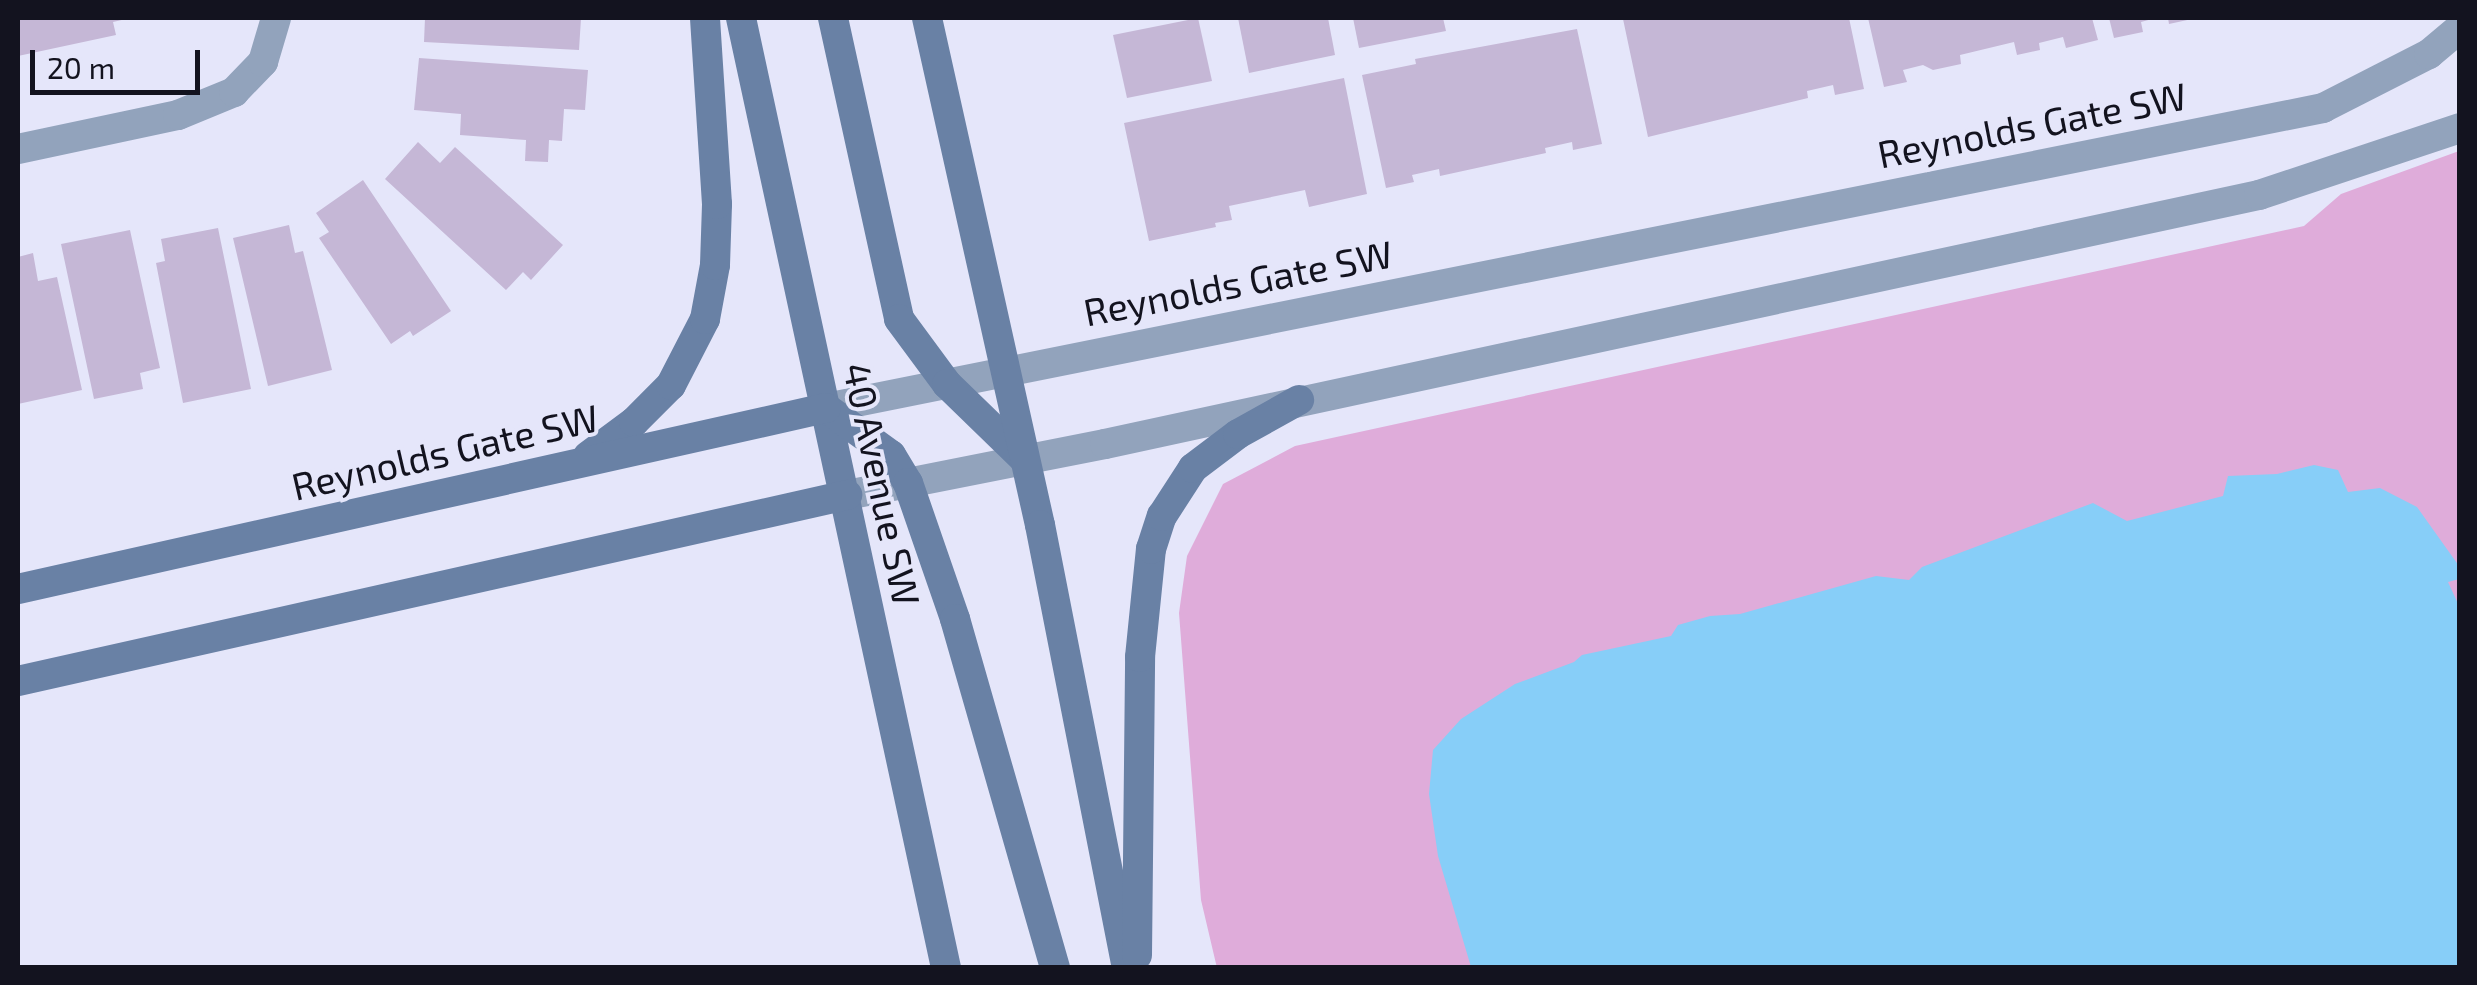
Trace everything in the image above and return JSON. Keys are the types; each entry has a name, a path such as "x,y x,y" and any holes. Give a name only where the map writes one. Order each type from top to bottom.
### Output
{"main road":[{"path":"578,463 634,422 671,385 705,320 716,265 717,204 705,18"},
{"name":"40 Avenue SW","path":"741,18 946,968"},
{"path":"833,18 899,319 947,384 1025,460"},
{"path":"927,18 1025,460 1127,968"},
{"path":"1137,968 1140,657 1150,548 1162,516 1193,468 1238,434 1299,400"},
{"path":"826,408 891,455 908,483 955,619 1055,968"},
{"name":"Reynolds Gate SW","path":"18,589 826,408"},
{"path":"18,681 847,495"}],"street":[{"path":"18,150 178,116 234,92 263,62 276,18"},
{"name":"Reynolds Gate SW","path":"826,408 2324,108 2430,54 2460,28"},
{"path":"847,495 2259,195 2460,128"}],"shaded area":[{"path":"2459,151 2459,967 1217,968 1201,900 1179,613 1187,556 1223,484 1295,446 2304,226 2341,194"}],"water":[{"path":"2314,465 2338,470 2348,492 2380,488 2417,507 2459,566 2459,579 2448,582 2460,608 2459,967 1471,967 1438,856 1429,794 1433,750 1461,719 1515,684 1574,662 1582,655 1671,636 1678,625 1710,616 1740,614 1876,576 1909,580 1922,567 2093,503 2127,521 2223,496 2228,476 2277,474"}],"building":[{"path":"18,18 126,19 113,22 116,35 18,56"},
{"path":"425,18 581,18 579,50 424,42"},
{"path":"1198,18 1212,81 1127,98 1113,35"},
{"path":"1238,18 1328,18 1335,55 1249,73"},
{"path":"1353,18 1443,18 1446,31 1359,48"},
{"path":"1849,18 1864,89 1835,95 1833,85 1807,91 1808,98 1648,137 1623,19"},
{"path":"1868,18 2092,18 2098,40 2066,48 2063,37 2039,43 2040,50 2017,55 2014,42 1960,55 1961,64 1933,70 1923,65 1903,70 1907,82 1884,87"},
{"path":"2109,18 2152,19 2141,22 2143,32 2114,38"},
{"path":"2168,18 2192,18 2192,19 2169,24"},
{"path":"1577,29 1602,144 1573,150 1572,142 1545,148 1546,153 1440,176 1439,169 1412,175 1414,182 1386,188 1362,75 1416,64 1415,59"},
{"path":"419,58 588,70 585,110 564,109 562,141 549,140 548,162 525,161 526,140 460,135 461,114 414,110"},
{"path":"1344,78 1367,194 1309,207 1305,190 1229,206 1232,220 1215,223 1216,227 1149,241 1124,123"},
{"path":"418,142 440,163 455,147 563,245 531,280 523,272 506,290 385,179"},
{"path":"363,180 451,311 413,336 410,331 391,344 319,238 329,232 316,213"},
{"path":"289,225 295,253 303,251 332,370 268,386 233,238"},
{"path":"218,228 251,389 183,403 156,263 165,261 161,239"},
{"path":"130,230 160,368 140,373 143,389 94,399 61,244"},
{"path":"33,253 38,281 57,277 82,390 18,404 18,257"}]}
